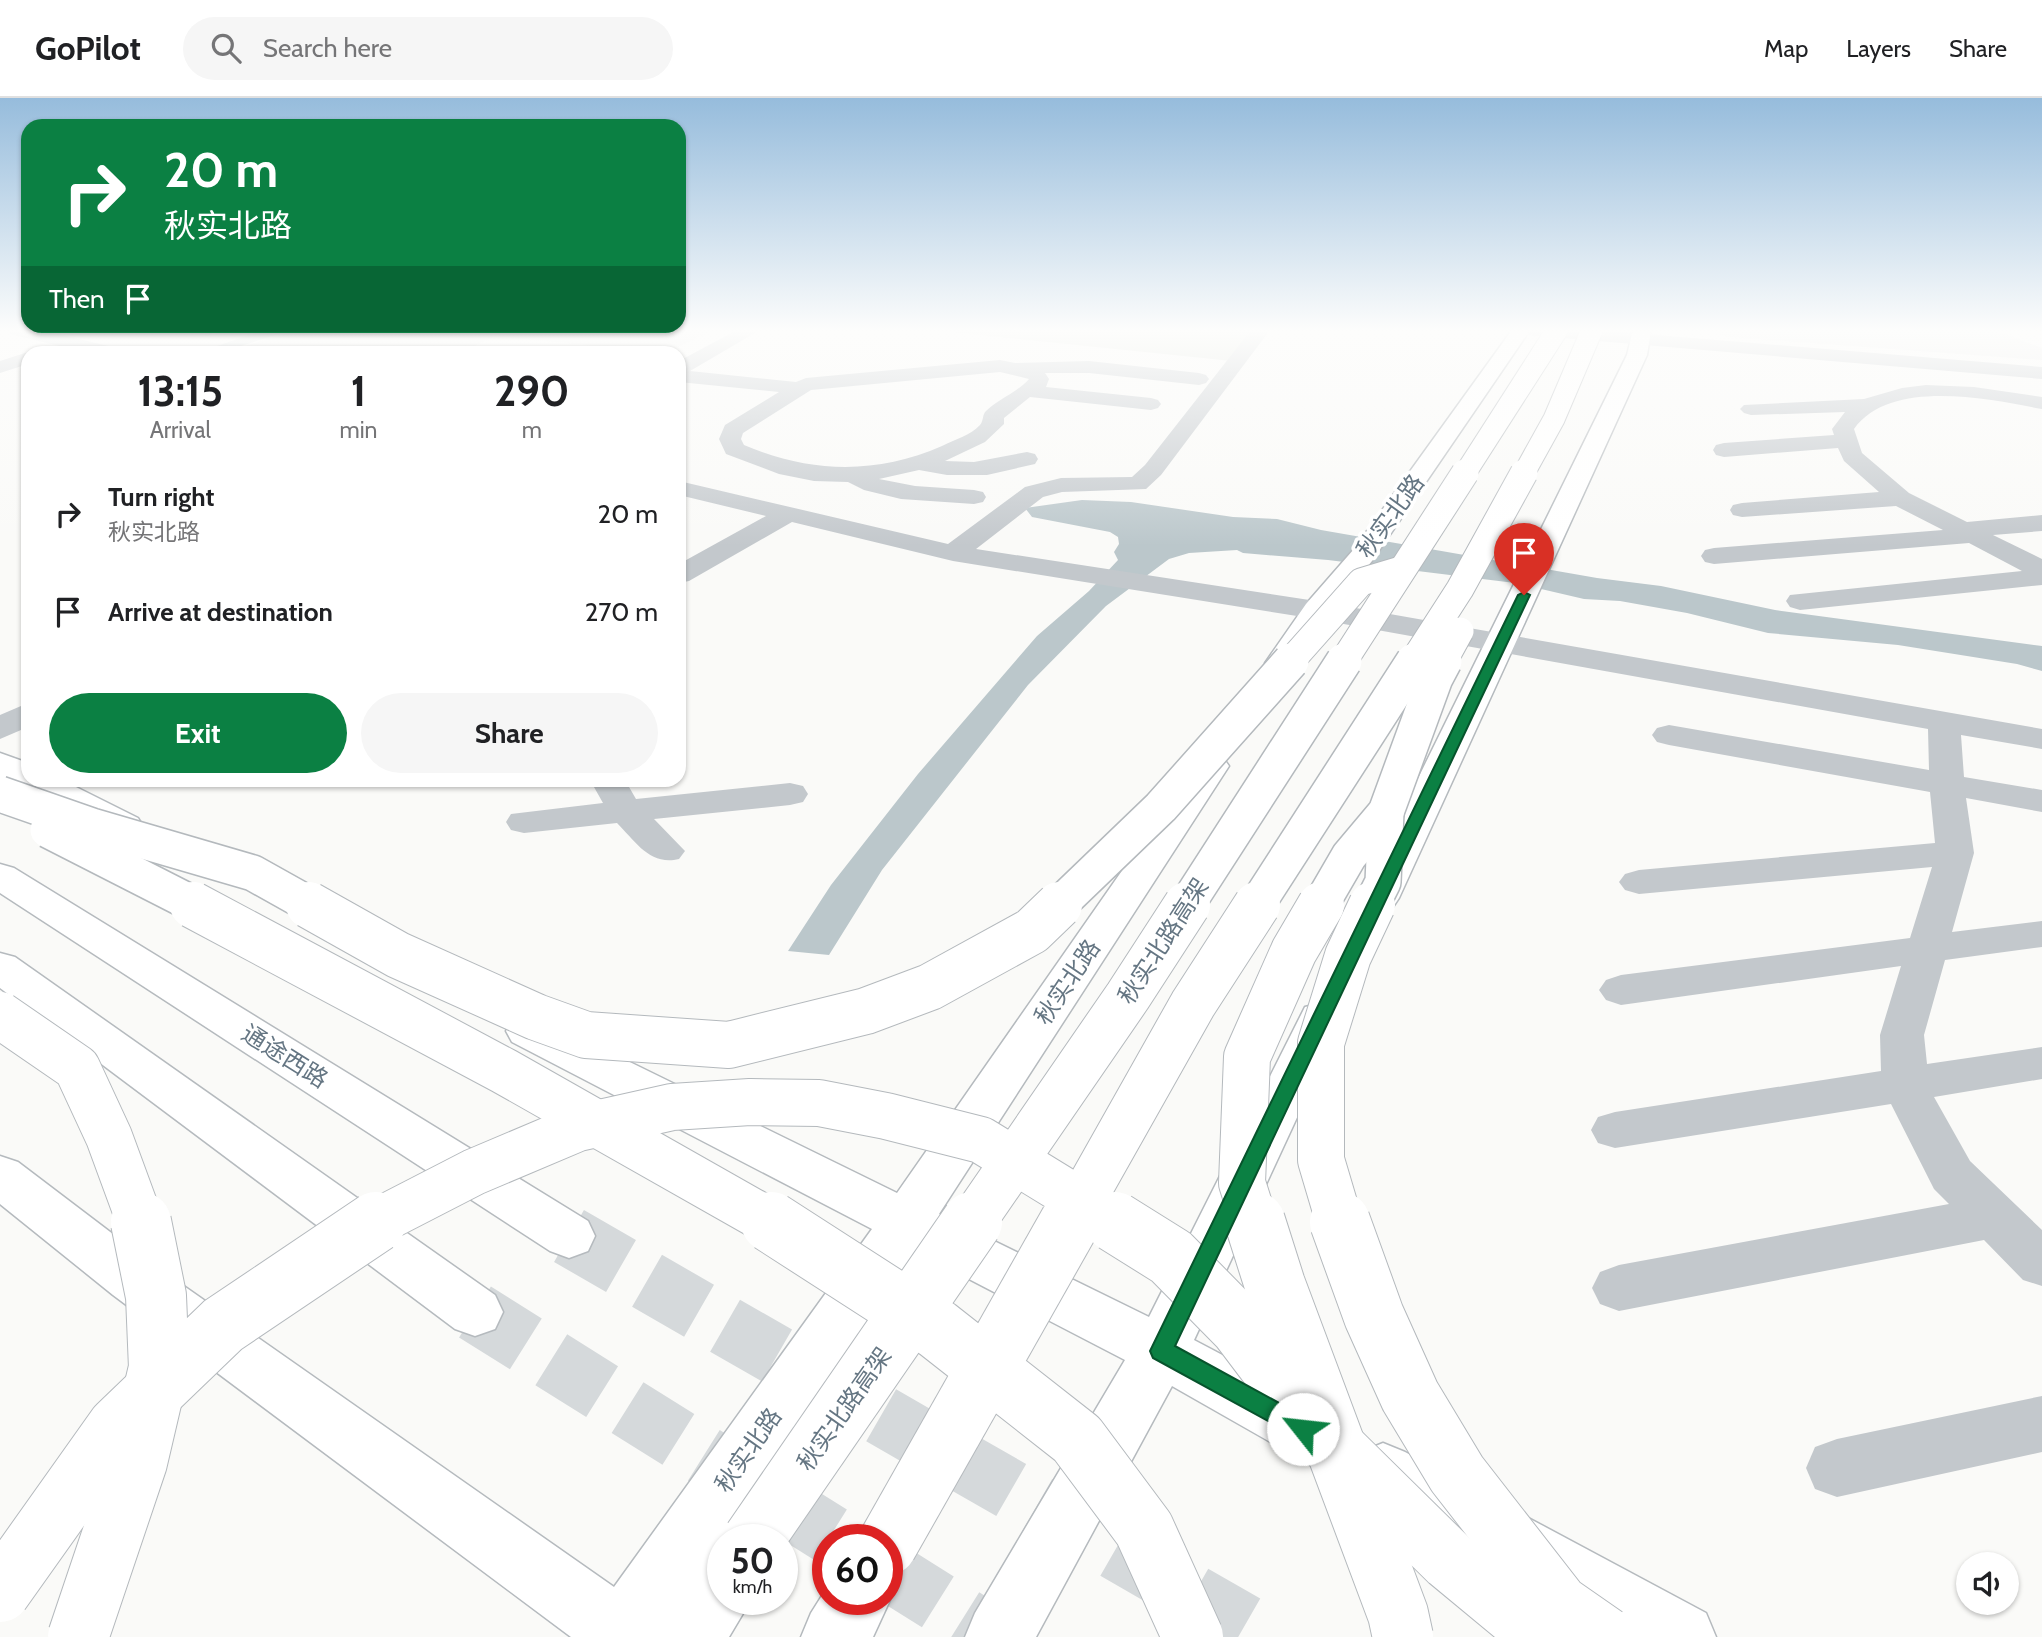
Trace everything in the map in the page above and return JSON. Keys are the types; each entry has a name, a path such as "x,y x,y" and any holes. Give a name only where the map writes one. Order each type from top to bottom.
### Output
{"main road":[{"name":"秋实北路","path":"622,1636 905,1223 1316,610 1363,555 1471,402"},
{"name":"秋实北路高架","path":"764,1524 1128,996 1510,402"},
{"path":"899,1524 1193,1004 1460,589 1561,402"},
{"path":"999,1637 1161,1351 1615,402"},
{"path":"0,796 253,873 398,955 536,1017 586,1035 729,1045 866,1011 930,987 1032,931 1161,807 1361,582 1401,570"},
{"path":"1460,589 1471,609 1435,678 1386,812 1383,882 1348,956 1321,1043 1321,1160 1335,1210 1374,1316 1410,1396 1457,1474 1559,1605 1605,1637"},
{"path":"0,763 21,774"},
{"path":"48,787 1161,1351 1682,1637"},
{"path":"0,796 52,833 280,949 761,1216 937,1329 1077,1439 1144,1529 1193,1637"},
{"path":"1386,812 1349,856 1294,951 1247,1057 1242,1183 1275,1285 1388,1588 1403,1637"},
{"name":"通途西路","path":"0,876 569,1236"},
{"path":"0,967 475,1312"},
{"path":"0,1015 77,1068 109,1137 140,1218 156,1296 159,1367 137,1462 78,1637"},
{"path":"0,1592 118,1426 223,1325 379,1220 474,1172 578,1128 672,1107 750,1102 819,1103 886,1116 981,1140 1171,1257 1240,1327 1321,1434 1449,1560 1542,1637"},
{"path":"0,1176 132,1279 622,1636"},
{"path":"690,1637 707,1611"},
{"path":"835,1637 848,1615"}],"street":[{"path":"776,402 733,430 730,439 734,449 779,466 827,476 853,477 918,463 970,442 993,424 993,416 1011,402"},
{"path":"1137,402 1151,404"},
{"path":"953,553 1034,492 1060,485 1138,484 1153,470 1206,402"},
{"path":"1882,402 1859,409 1843,429 1852,456 1900,498 2042,570"},
{"path":"1751,409 1869,405"},
{"path":"1724,450 1847,441"},
{"path":"918,463 965,470 1005,466 1022,444 970,442"},
{"path":"853,477 876,487 899,492 974,497"},
{"path":"686,490 953,553 1316,610 2042,739"},
{"path":"1742,510 1900,498"},
{"path":"686,571 788,514"},
{"path":"1714,556 2042,523"},
{"path":"686,547 722,551"},
{"path":"1800,601 2042,577"},
{"path":"0,729 21,717"},
{"path":"1944,722 1955,853 1929,950 1902,1035 1905,1086 1952,1175 2042,1264"},
{"path":"0,743 21,732"},
{"path":"1669,735 2042,801"},
{"path":"611,787 626,812 666,850"},
{"path":"524,822 790,794"},
{"path":"1639,882 1955,853"},
{"path":"1621,990 2042,934"},
{"path":"1615,1130 2042,1063"},
{"path":"1619,1288 1995,1217"},
{"path":"1836,1468 2042,1424"}],"shaded area":[{"path":"1082,500 1131,502 1233,517 1277,519 1321,530 1597,578 1661,586 1775,610 2042,646 2042,671 2017,664 1898,645 1768,633 1687,613 1620,601 1584,599 1515,583 1328,560 1243,553 1237,550 1189,553 1169,559 1106,606 1028,685 882,870 829,955 788,951 831,885 918,774 1037,636 1089,591 1118,560 1114,552 1119,544 1118,537 1110,532 1032,517 1025,508"}],"tunnel":[{"path":"569,1236 1267,1637"},
{"path":"475,1312 813,1524"},
{"path":"903,1580 994,1637"}],"route":[{"path":"1303,1429 1161,1351 1524,595"}]}
